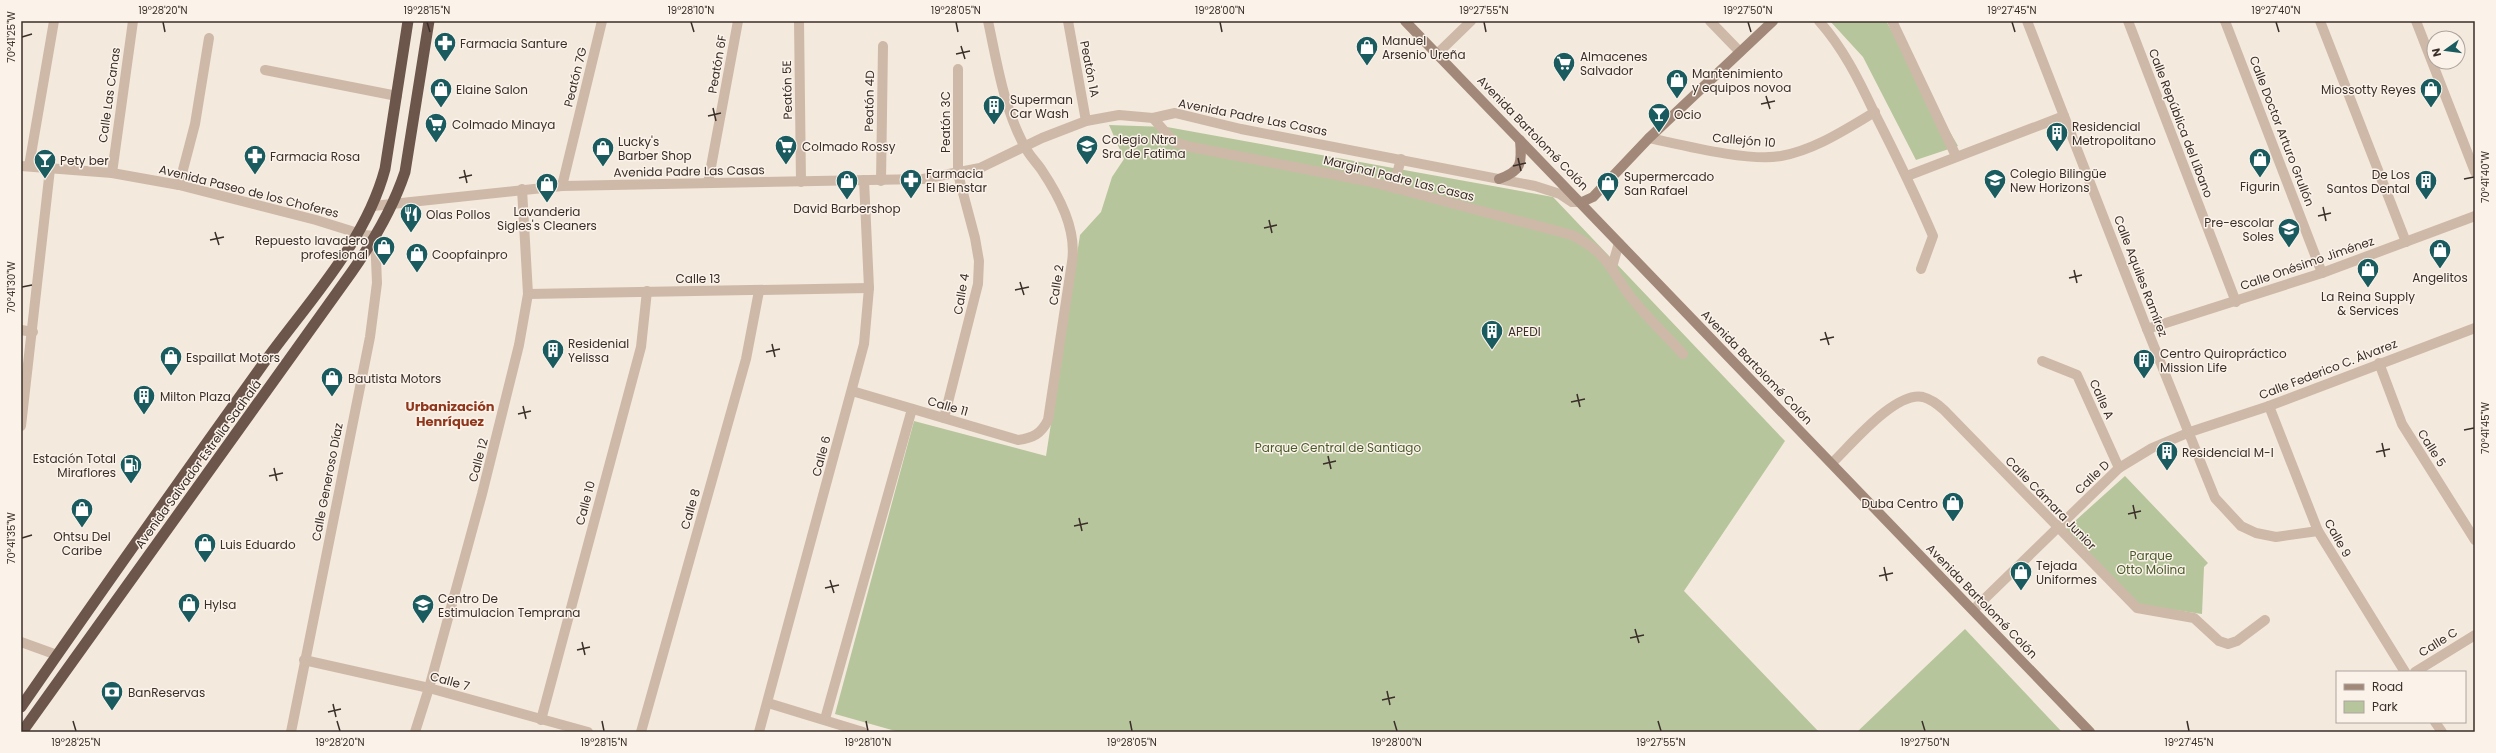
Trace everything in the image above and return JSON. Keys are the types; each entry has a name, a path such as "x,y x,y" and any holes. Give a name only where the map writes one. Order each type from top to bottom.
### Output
{"highway":[{"name":"Avenida Salvador Estrella Sadhalá","path":"21,707 261,366 347,250 373,206 385,169 408,21"},
{"name":"Avenida Salvador Estrella Sadhalá","path":"22,732 355,268 375,236 392,203 405,172 429,21"}],"main road":[{"name":"Avenida Bartolomé Colón","path":"1405,21 1582,202 1619,243 2090,732"},
{"path":"1582,202 1593,197 1649,138 1773,21"},
{"path":"1499,179 1516,172 1520,163 1520,140"}],"street":[{"path":"25,166 54,21"},
{"name":"Calle Las Canas","path":"112,173 133,21"},
{"name":"Peatón 7G","path":"562,186 602,21"},
{"name":"Peatón 6F","path":"708,184 738,21"},
{"name":"Peatón 5E","path":"799,21 801,182"},
{"name":"Calle 2","path":"988,21 1003,89 1025,147 1042,171 1070,225 1074,248 1048,420 1044,429 1037,435"},
{"name":"Peatón 1A","path":"1068,21 1086,121"},
{"path":"1437,54 1471,21"},
{"path":"1710,21 1740,52"},
{"path":"1819,21 1829,32 1855,71 1907,176 1933,236 1921,269"},
{"path":"1892,21 1956,156"},
{"name":"Calle Aquiles Ramírez","path":"2027,21 2147,329 2216,498 2241,526 2256,533 2276,537 2318,531"},
{"name":"Calle República del Líbano","path":"2128,21 2236,302"},
{"name":"Calle Doctor Arturo Grullón","path":"2225,21 2322,273"},
{"path":"2320,21 2406,242"},
{"path":"2416,21 2475,172"},
{"path":"180,185 195,124 209,38"},
{"name":"Peatón 4D","path":"881,180 882,46"},
{"name":"Peatón 3C","path":"958,69 958,174"},
{"path":"265,70 397,96"},
{"name":"Callejón 10","path":"1649,138 1742,156 1781,156 1832,136 1874,112"},
{"name":"Avenida Padre Las Casas","path":"373,206 522,189 562,186 924,179 958,174 980,168 1042,138 1086,121 1119,115 1153,118 1175,114 1241,129 1401,159 1548,189 1560,194 1572,202 1582,202"},
{"path":"1907,176 2064,116"},
{"name":"Marginal Padre Las Casas","path":"1153,118 1174,142 1394,188 1572,235 1591,244 1612,267 1625,289 1683,354"},
{"path":"1394,188 1401,159"},
{"name":"Avenida Paseo de los Choferes","path":"25,166 112,173 180,185 357,233 375,236"},
{"path":"21,426 33,332 50,169"},
{"name":"Calle 4","path":"944,418 978,284 979,261 975,238 958,174"},
{"name":"Calle 6","path":"759,732 864,344 869,288 864,180"},
{"name":"Calle 12","path":"415,732 429,688 508,394 528,294 522,189"},
{"name":"Calle Onésimo Jiménez","path":"2147,329 2236,302 2322,273 2475,216"},
{"name":"Calle Generoso Díaz","path":"291,732 304,660 370,337 377,283 375,236"},
{"path":"1612,267 1619,243"},
{"name":"Calle 13","path":"528,294 869,288"},
{"name":"Calle 10","path":"541,720 641,347 647,291"},
{"name":"Calle 8","path":"640,732 746,359 759,291"},
{"name":"Calle Federico C. Álvarez","path":"2190,432 2269,406 2379,363 2475,328"},
{"path":"21,330 33,332"},
{"name":"Calle A","path":"2042,361 2077,375 2119,468"},
{"name":"Calle 5","path":"2379,363 2402,424 2475,540"},
{"name":"Calle 11","path":"852,390 1018,440 1029,439 1037,435"},
{"name":"Calle Cámara Junior","path":"1832,463 1892,406 1905,399 1922,397 1933,401 1944,410 2137,608 2194,618 2219,641 2228,644 2237,641 2265,620"},
{"name":"Calle 9","path":"2269,406 2318,531 2404,671"},
{"path":"825,719 912,409"},
{"name":"Calle D","path":"1973,610 2119,468 2152,448 2190,432"},
{"name":"Calle C","path":"2417,671 2475,635"},
{"path":"21,642 57,655"},
{"name":"Calle 7","path":"304,660 429,688 588,732"},
{"path":"768,703 825,719 861,732"},
{"path":"2437,723 2442,732"},
{"path":"22,732 28,732"}],"green space":[{"path":"1830,21 1886,21 1958,146 1916,160 1863,57"},
{"name":"Parque Central de Santiago","path":"1109,125 1167,127 1553,197 1785,441 1684,591 1819,732 899,732 835,714 914,421 1046,456 1080,235 1101,212 1112,177 1124,159"},
{"name":"Parque Otto Molina","path":"2125,476 2208,563 2204,567 2202,614 2140,605 2065,530"},
{"path":"1965,629 2062,732 1857,732"}],"place":[{"name":"Farmacia Santure","path":"445,62"},
{"name":"Manuel Arsenio Ureña","path":"1367,66"},
{"name":"Almacenes Salvador","path":"1564,82"},
{"name":"Mantenimiento y equipos novoa","path":"1677,100"},
{"name":"Elaine Salon","path":"441,108"},
{"name":"Miossotty Reyes","path":"2431,108"},
{"name":"Superman Car Wash","path":"994,126"},
{"name":"Ocio","path":"1659,134"},
{"name":"Colmado Minaya","path":"436,144"},
{"name":"Residencial Metropolitano","path":"2057,152"},
{"name":"Colmado Rossy","path":"786,166"},
{"name":"Colegio Ntra Sra de Fatima","path":"1087,166"},
{"name":"Lucky's Barber Shop","path":"603,168"},
{"name":"Farmacia Rosa","path":"255,176"},
{"name":"Figurin","path":"2260,178"},
{"name":"Pety ber","path":"45,180"},
{"name":"David Barbershop","path":"847,200"},
{"name":"Farmacia El Bienstar","path":"911,200"},
{"name":"Colegio Bilingüe New Horizons","path":"1995,200"},
{"name":"De Los Santos Dental","path":"2426,200"},
{"name":"Supermercado San Rafael","path":"1608,202"},
{"name":"Lavanderia Sigles's Cleaners","path":"547,204"},
{"name":"Olas Pollos","path":"411,234"},
{"name":"Pre-escolar Soles","path":"2289,248"},
{"name":"Repuesto lavadero profesional","path":"384,266"},
{"name":"Angelitos","path":"2440,270"},
{"name":"Coopfainpro","path":"417,274"},
{"name":"La Reina Supply & Services","path":"2368,288"},
{"name":"APEDI","path":"1492,350"},
{"name":"Residenial Yelissa","path":"553,370"},
{"name":"Espaillat Motors","path":"171,376"},
{"name":"Centro Quiropráctico Mission Life","path":"2144,380"},
{"name":"Bautista Motors","path":"332,398"},
{"name":"Milton Plaza","path":"144,416"},
{"name":"Residencial M-I","path":"2167,472"},
{"name":"Estación Total Miraflores","path":"131,484"},
{"name":"Duba Centro","path":"1953,522"},
{"name":"Ohtsu Del Caribe","path":"82,528"},
{"name":"Luis Eduardo","path":"205,564"},
{"name":"Tejada Uniformes","path":"2021,592"},
{"name":"Hylsa","path":"189,624"},
{"name":"Centro De Estimulacion Temprana","path":"423,624"},
{"name":"BanReservas","path":"112,712"}],"district":[{"name":"Urbanización Henríquez","path":"450,414"}]}
